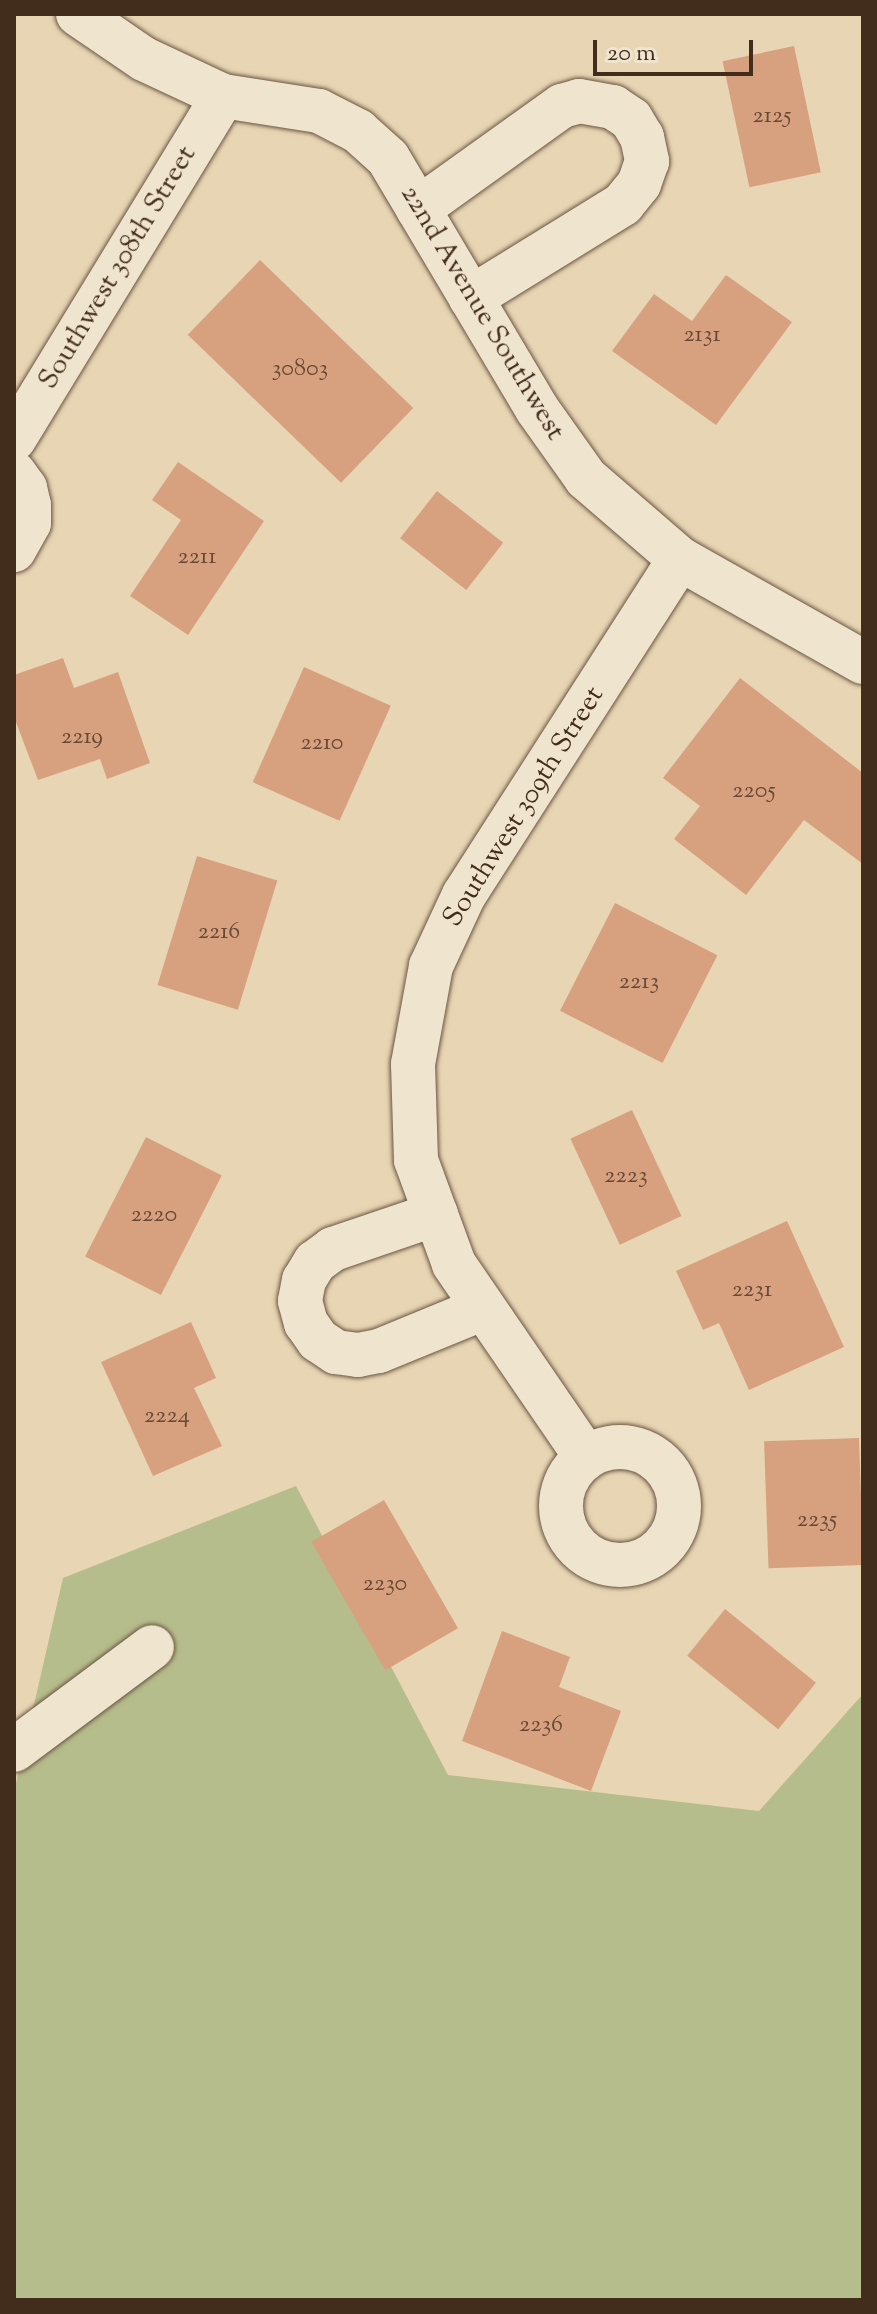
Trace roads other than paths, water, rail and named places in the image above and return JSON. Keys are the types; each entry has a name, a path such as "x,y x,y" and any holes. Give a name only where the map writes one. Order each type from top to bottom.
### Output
{"street":[{"name":"22nd Avenue Southwest","path":"78,14 144,59 223,96 319,111 358,131 388,158 537,409 586,478 680,559 863,662"},
{"name":"Southwest 308th Street","path":"14,439 223,96"},
{"path":"418,209 562,106 579,101 613,107 631,119 642,137 647,161 639,184 623,204 471,298"},
{"path":"14,473 25,488 29,523 14,550"},
{"name":"Southwest 309th Street","path":"586,1457 454,1264 416,1160 413,1064 431,966 464,895 680,559"},
{"path":"436,1214 333,1249 315,1262 304,1280 300,1301 306,1323 318,1340 336,1352 358,1355 379,1351 484,1308"},
{"path":"14,1750 152,1647"}]}
